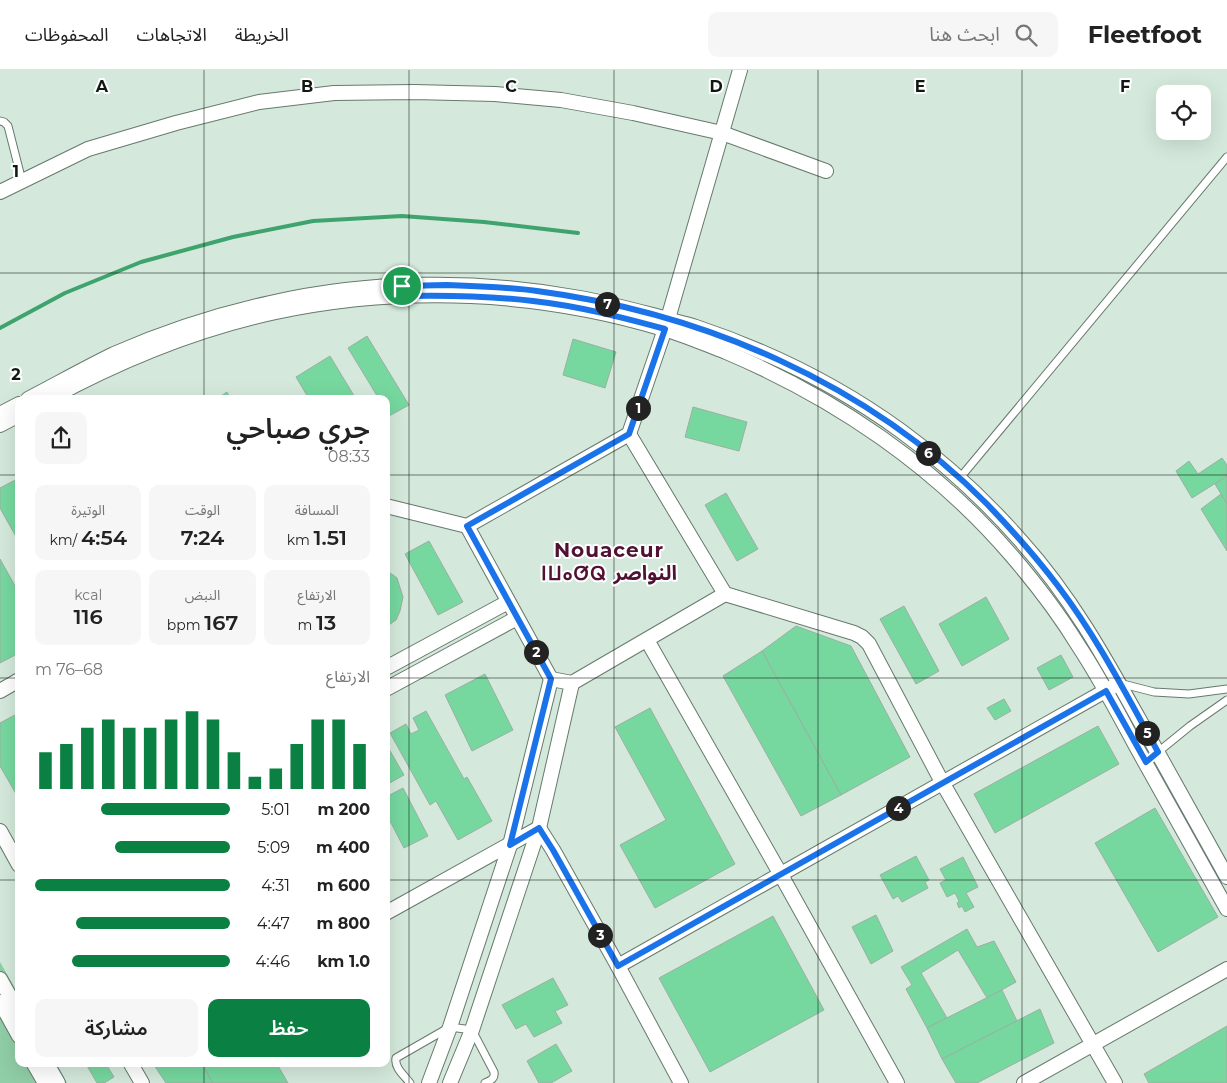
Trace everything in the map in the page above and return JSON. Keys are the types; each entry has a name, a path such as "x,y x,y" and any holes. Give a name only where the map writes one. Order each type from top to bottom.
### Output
{"street":[{"path":"390,507 467,526 629,434 666,324 740,70"},
{"path":"0,192 88,149 176,123 260,102 334,93 432,92 495,94 561,100 633,113 722,133 826,171"},
{"path":"52,395 122,352 183,327 231,313 272,308 336,291 403,291 535,301 666,324 693,326 753,348 804,372 853,399 900,430 944,465 986,503 1024,544 1059,588 1091,634 1227,877"},
{"path":"666,324 692,338 748,361 797,385 845,413 883,438 933,478 974,515 1012,555 1078,643 1227,909"},
{"path":"0,414 15,406"},
{"path":"0,425 15,417"},
{"path":"629,434 725,594 854,633 862,637 869,644 942,782 1115,1083"},
{"path":"429,1083 450,1027 510,845 551,679 467,526"},
{"path":"551,679 572,683 725,594"},
{"path":"390,666 508,602"},
{"path":"390,687 517,618"},
{"path":"647,640 781,875 896,1083"},
{"path":"0,691 15,682"},
{"path":"450,1083 472,1030 539,828 572,683"},
{"path":"618,966 1119,683"},
{"path":"1146,762 1158,752"},
{"path":"390,911 539,828"},
{"path":"539,828 618,966 681,1083"},
{"path":"0,832 15,858"},
{"path":"1024,1083 1227,969"},
{"path":"0,979 15,1006"},
{"path":"0,1002 15,1029"},
{"path":"40,1067 45,1083"},
{"path":"41,1067 58,1083"},
{"path":"133,1067 142,1083"}],"lane":[{"path":"0,121 8,126 22,181"},
{"path":"959,479 1227,157"},
{"path":"1119,683 1154,692 1189,694 1227,689"},
{"path":"1158,752 1190,726 1227,700"},
{"path":"410,1083 397,1067 396,1058 450,1027 472,1030 494,1072 494,1078 486,1083"},
{"path":"35,1083 39,1067"}],"green space":[{"path":"0,962 15,988 15,1067 59,1067 67,1083 0,1083"}],"building":[{"path":"367,336 409,405 390,415 390,395 377,395 348,348"},
{"path":"573,339 616,352 605,388 563,375"},
{"path":"330,356 354,395 307,395 296,377"},
{"path":"693,407 747,422 739,451 685,437"},
{"path":"1222,458 1227,465 1227,476 1192,498 1176,471 1189,461 1198,474"},
{"path":"1227,476 1227,504 1215,484"},
{"path":"15,480 15,535 0,508 0,488"},
{"path":"726,493 758,549 737,561 705,505"},
{"path":"1221,494 1227,504 1227,551 1201,509"},
{"path":"429,541 463,602 438,615 405,554"},
{"path":"0,559 15,586 15,655 0,663"},
{"path":"390,573 397,578 403,597 396,620 390,624"},
{"path":"986,597 1009,639 962,666 939,624"},
{"path":"904,606 939,671 916,684 880,619"},
{"path":"796,626 851,646 910,757 841,795 762,651"},
{"path":"762,651 841,795 801,816 723,676"},
{"path":"1061,655 1073,677 1049,690 1037,668"},
{"path":"485,674 513,730 472,751 445,695"},
{"path":"1004,699 1011,711 995,720 987,708"},
{"path":"650,708 735,864 655,908 620,845 666,820 615,727"},
{"path":"426,711 464,779 467,777 492,821 458,840 436,801 430,805 390,733 406,724 411,734 419,730 413,718"},
{"path":"15,715 15,792 0,766 0,723"},
{"path":"1098,726 1119,764 995,833 974,794"},
{"path":"390,751 404,775 390,783"},
{"path":"403,788 428,836 404,848 390,821 390,795"},
{"path":"1155,808 1218,917 1158,952 1095,843"},
{"path":"916,856 929,880 925,882 928,888 902,902 898,896 893,899 880,875"},
{"path":"963,857 978,887 966,893 974,907 965,912 962,906 959,908 957,903 959,901 955,893 947,897 940,883 946,880 940,869"},
{"path":"876,915 893,951 871,964 852,927"},
{"path":"773,916 824,1010 710,1072 659,978"},
{"path":"967,929 977,947 994,941 1016,982 987,998 958,950 921,973 947,1018 927,1028 906,989 912,985 901,967"},
{"path":"553,978 568,1005 555,1011 562,1023 534,1037 526,1024 516,1029 502,1005"},
{"path":"1002,990 1017,1021 942,1059 927,1028"},
{"path":"1040,1009 1054,1043 977,1083 956,1083 942,1059"},
{"path":"1227,1026 1227,1083 1149,1083 1144,1074"},
{"path":"556,1044 572,1071 551,1083 539,1083 527,1061"},
{"path":"88,1067 108,1067 114,1077 104,1083 97,1083"},
{"path":"155,1067 204,1067 213,1083 166,1083"},
{"path":"204,1067 279,1067 288,1083 213,1083"}],"waterway":[{"path":"0,328 65,293 141,262 233,237 313,221 402,216 484,222 578,233"}],"district":[{"name":"Nouaceur ⵏⵡⴰⵚⵕ النواصر","path":"609,562"}],"route":[{"path":"447,285 536,291 624,307 693,326 753,348 804,372 853,399 900,430 944,465 986,503 1024,544 1059,588 1091,634 1158,752 1146,762 1106,691 618,966 539,828 510,845 551,679 467,526 629,434 665,329 622,317 535,301 447,295 403,296 402,286 447,285"}]}
